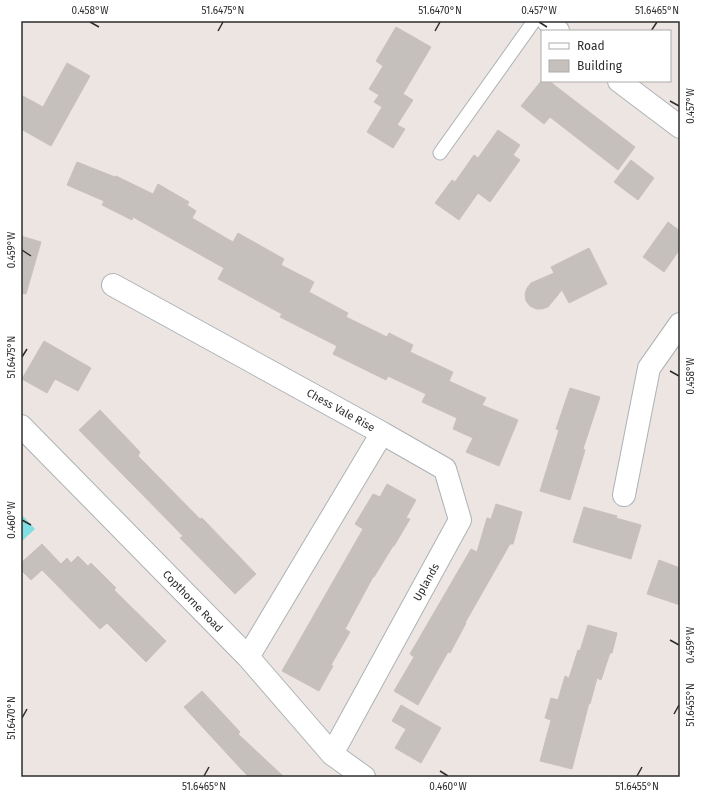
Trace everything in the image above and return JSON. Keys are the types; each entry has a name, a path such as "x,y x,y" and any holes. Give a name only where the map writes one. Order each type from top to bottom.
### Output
{"street":[{"path":"548,21 557,30"},
{"path":"620,82 680,127"},
{"name":"Chess Vale Rise","path":"113,285 382,433 248,657"},
{"path":"624,495 648,368 680,324"},
{"name":"Copthorne Road","path":"21,426 248,657 332,754 364,777"},
{"name":"Uplands","path":"332,754 460,520 445,469 382,433"}],"lane":[{"path":"440,153 534,21"}],"water":[{"path":"22,515 35,529 21,542 21,516"}],"building":[{"path":"396,27 431,47 403,94 413,100 397,125 405,129 393,148 367,132 382,107 374,102 379,95 369,89 383,66 376,61"},
{"path":"67,63 90,76 51,146 21,129 21,95 43,107"},
{"path":"541,81 550,82 635,147 618,170 550,117 544,124 521,106"},
{"path":"498,130 520,145 513,155 520,160 490,202 478,193 459,220 435,203 452,180 455,182 474,155 478,158"},
{"path":"631,160 654,178 638,200 614,182"},
{"path":"77,162 115,177 116,176 153,194 158,184 189,202 187,205 196,211 192,218 233,242 238,233 284,259 281,265 314,282 309,292 348,313 346,317 387,337 389,333 413,345 410,352 453,372 449,381 486,398 482,405 518,420 499,466 466,452 473,438 453,429 457,418 422,402 426,394 388,376 386,380 333,354 337,346 280,317 282,314 218,279 224,268 133,217 132,220 102,205 104,201 67,185"},
{"path":"668,222 680,231 680,249 664,272 643,257"},
{"path":"21,236 41,242 26,294 21,293"},
{"path":"589,248 607,284 569,303 562,290 548,307 536,309 530,306 526,301 525,294 531,283 554,273 551,267"},
{"path":"44,341 91,368 78,391 55,379 47,393 22,379"},
{"path":"570,388 600,397 583,449 585,450 570,500 540,491 559,430 556,429"},
{"path":"100,410 140,452 138,456 200,519 202,518 256,574 235,594 180,538 183,536 79,430"},
{"path":"387,484 416,500 406,518 410,519 373,577 345,629 350,632 331,665 333,666 319,691 282,671 363,529 355,524 373,494 380,497"},
{"path":"496,504 522,512 513,544 510,544 465,623 450,653 448,652 418,705 394,691 414,657 410,654 471,549 477,552 487,518 491,519"},
{"path":"584,507 617,516 616,518 641,525 631,559 573,542"},
{"path":"42,544 61,564 67,558 71,563 78,556 88,566 91,563 116,588 114,590 166,641 146,662 107,623 100,629 42,570 31,580 21,570 21,563"},
{"path":"659,560 680,568 680,605 647,594"},
{"path":"588,625 617,633 612,653 610,653 601,680 597,678 572,769 540,761 551,720 545,718 551,698 558,700 565,676 569,678 578,650 580,651"},
{"path":"202,691 240,732 238,734 284,777 249,777 242,770 184,707"},
{"path":"401,705 441,728 421,763 395,748 406,729 392,721"}]}
